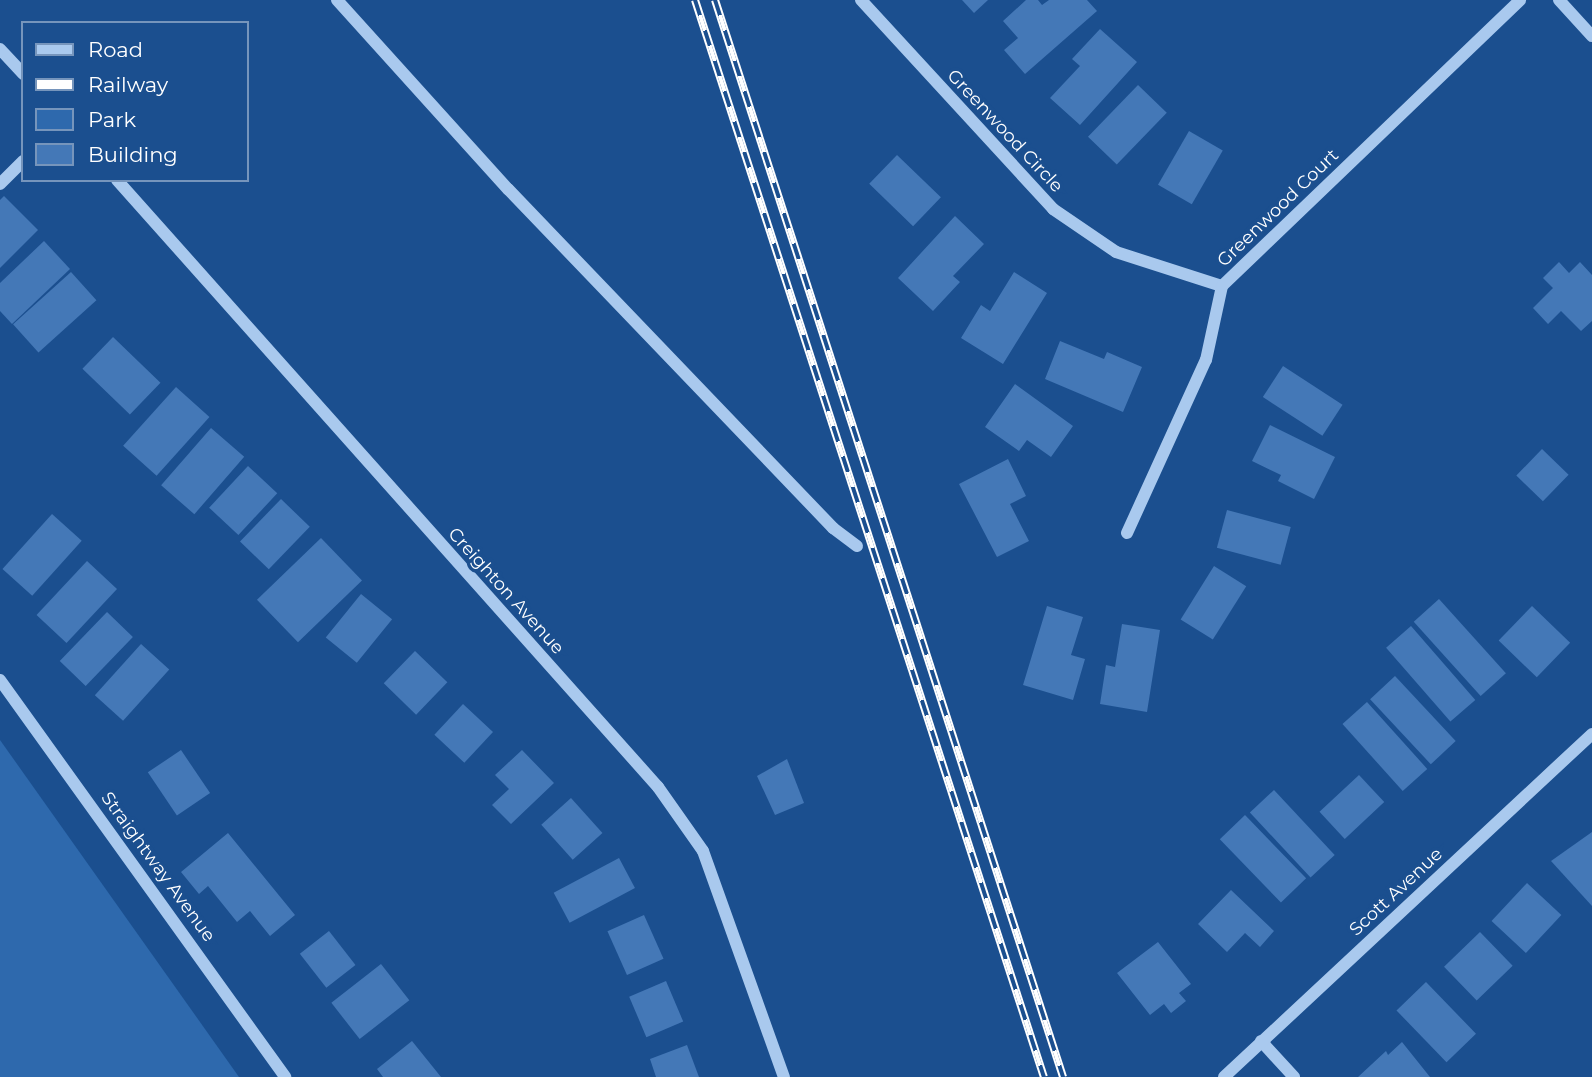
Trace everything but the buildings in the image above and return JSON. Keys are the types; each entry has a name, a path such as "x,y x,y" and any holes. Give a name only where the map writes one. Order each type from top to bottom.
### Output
{"street":[{"path":"337,0 517,199 833,528 856,546"},
{"name":"Greenwood Circle","path":"861,0 1053,209 1116,252 1222,286"},
{"name":"Greenwood Court","path":"1128,533 1206,360 1222,286 1520,0"},
{"path":"1559,0 1592,36"},
{"path":"0,49 21,72"},
{"path":"0,184 21,163"},
{"name":"Creighton Avenue","path":"119,182 658,787 704,851 784,1077"},
{"name":"Straightway Avenue","path":"0,680 285,1077"},
{"name":"Scott Avenue","path":"1224,1077 1592,734"},
{"path":"1261,1041 1294,1077"}],"green space":[{"path":"0,740 239,1077 0,1077"}],"railway":[{"path":"695,0 1044,1077"},
{"path":"715,0 1063,1077"}]}
